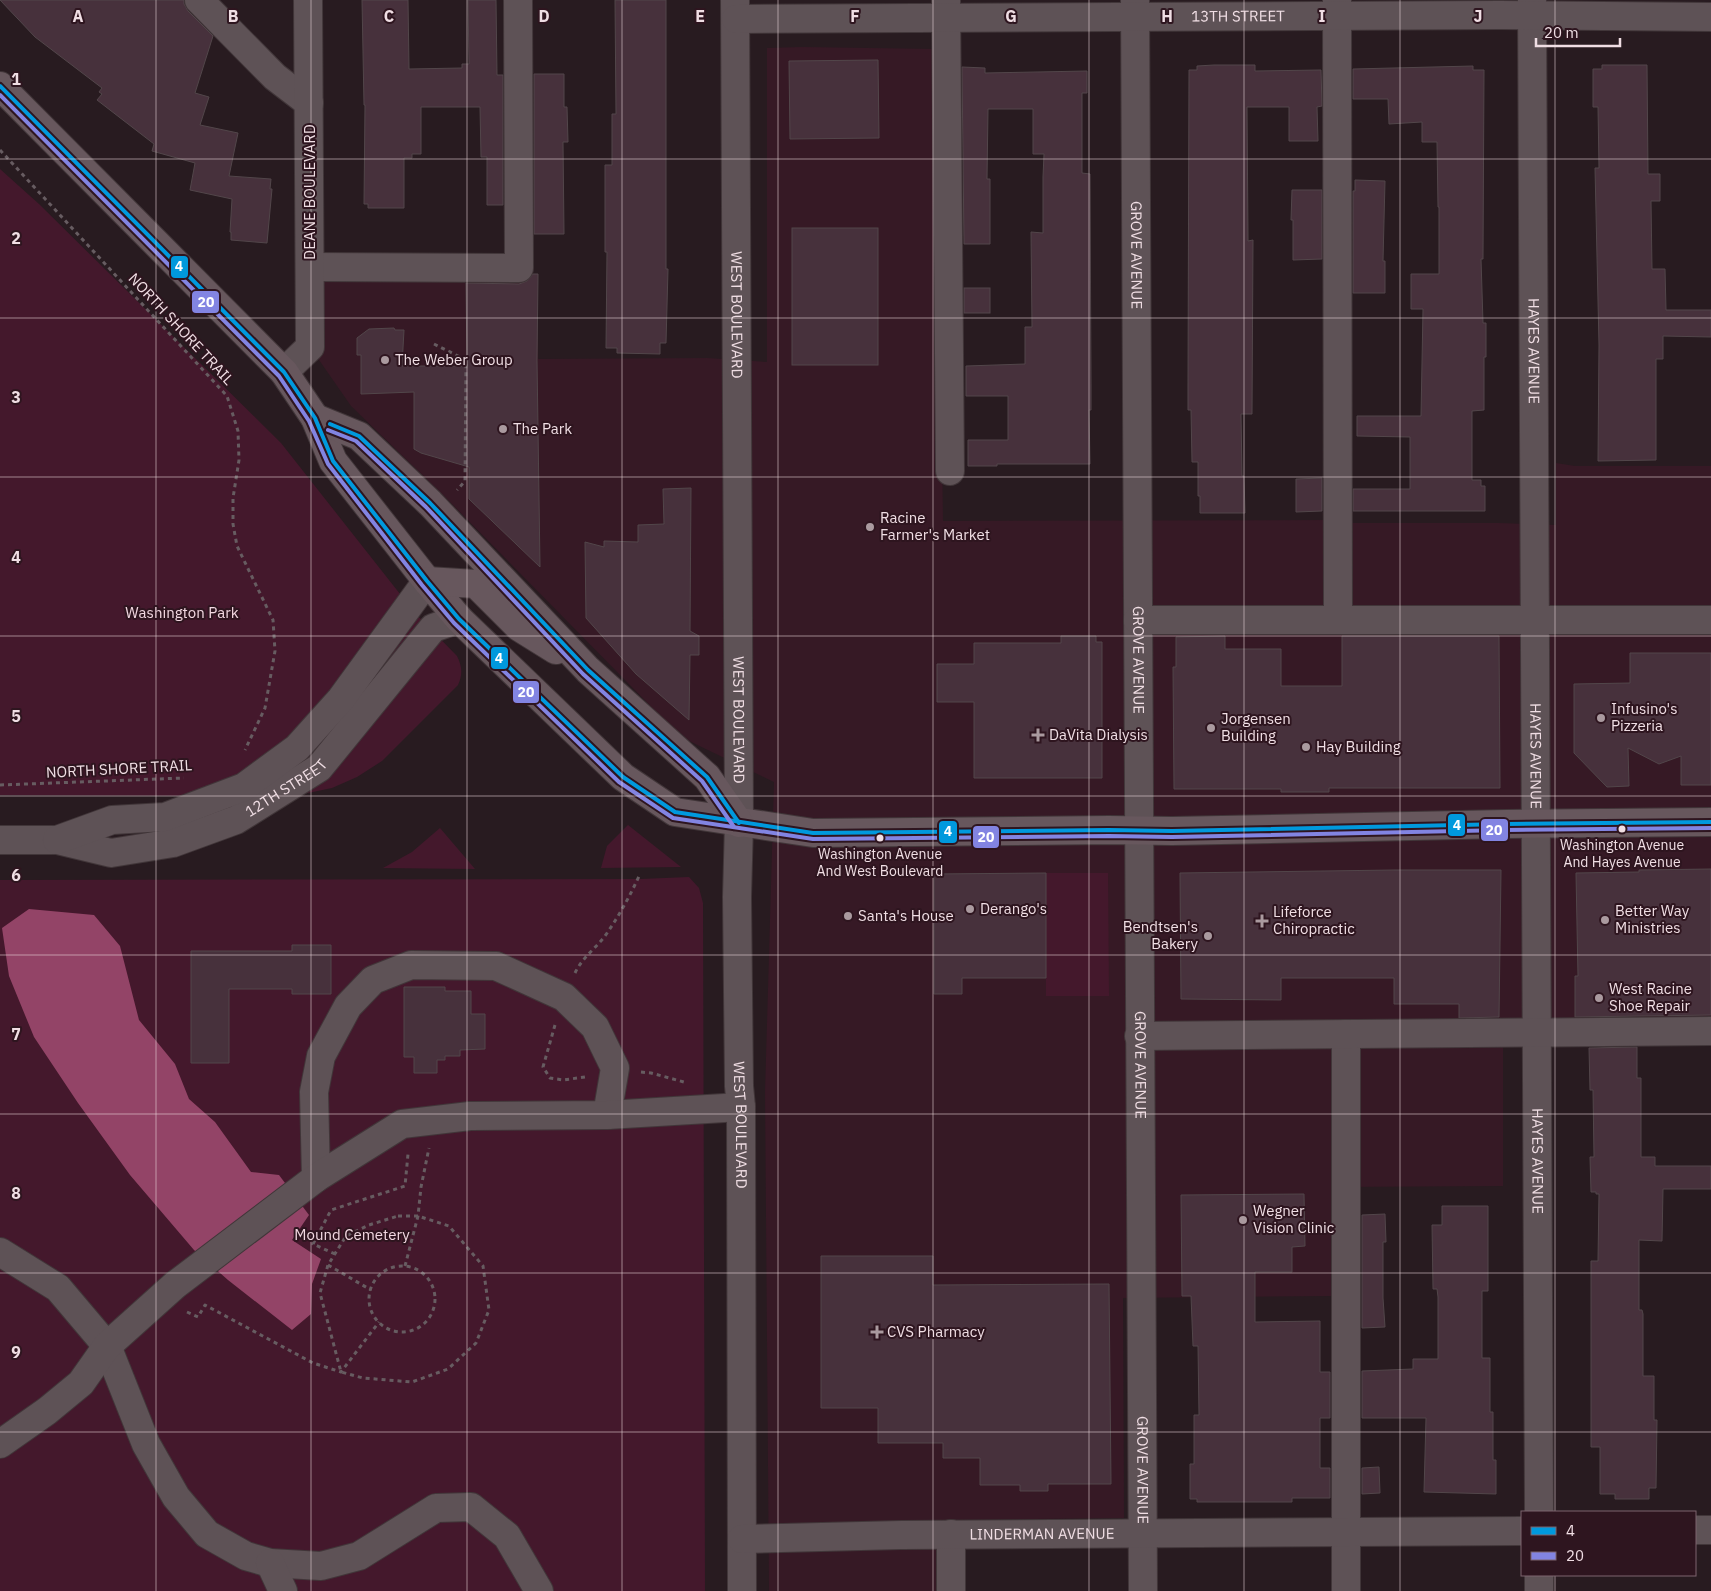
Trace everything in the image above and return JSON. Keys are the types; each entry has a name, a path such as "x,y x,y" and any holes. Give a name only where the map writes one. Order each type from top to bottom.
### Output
{"main road":[{"path":"0,86 284,372 315,418 332,461 426,581 459,619 623,777 675,812 813,833 1138,831 1711,822"},
{"path":"315,418 359,436 430,503 588,670 707,777 739,823"},
{"path":"426,581 476,584 519,627 588,670"}],"street":[{"path":"198,0 275,77 309,103"},
{"name":"DEANE BOULEVARD","path":"284,372 310,347 308,0"},
{"path":"310,267 520,268 518,0"},
{"path":"1338,8 1338,619"},
{"name":"13TH STREET","path":"736,9 1532,8 1711,16"},
{"name":"HAYES AVENUE","path":"1532,8 1539,1511"},
{"name":"WEST BOULEVARD","path":"736,9 739,823 737,896 741,1107 742,1591"},
{"path":"946,9 950,471"},
{"name":"GROVE AVENUE","path":"1135,9 1141,1533 1143,1591"},
{"name":"12TH STREET","path":"57,840 112,820 165,817 244,787 298,748 341,699 426,581"},
{"name":"12TH STREET","path":"0,840 57,840 111,853 173,844 236,820 319,768 433,628 459,619"},
{"path":"1138,620 1711,620"},
{"path":"316,1178 314,1092 321,1056 348,1006 373,980 410,965 496,966 564,997 595,1027 615,1068 607,1115"},
{"path":"1139,1036 1711,1031"},
{"path":"1346,1034 1346,1591"},
{"path":"0,1444 47,1412 81,1383 107,1346 174,1285 316,1178 402,1124 470,1116 607,1115 741,1107"},
{"path":"0,1252 58,1288 107,1346 146,1444 176,1497 207,1534 246,1556 270,1563 321,1566 359,1556 436,1508 472,1507 507,1536 539,1591"},
{"path":"1696,1530 1711,1530"},
{"name":"LINDERMAN AVENUE","path":"742,1539 951,1534 1521,1531"},
{"path":"951,1534 951,1591"},
{"path":"270,1563 283,1591"},
{"path":"1539,1576 1540,1591"}],"path":[{"name":"NORTH SHORE TRAIL","path":"0,150 227,396 238,431 239,460 233,524 237,546 273,620 275,651 266,708 244,753"},
{"path":"430,503 455,492 465,481 466,360 434,344"},
{"name":"NORTH SHORE TRAIL","path":"0,785 188,778"},
{"path":"405,1266 418,1216 421,1186 430,1144 423,1144"},
{"path":"335,1254 314,1244 331,1210 405,1186 409,1145"},
{"path":"181,1309 198,1317 205,1305 313,1363 341,1372 363,1378 412,1382 448,1369 476,1343 489,1310 483,1266 449,1226 418,1216 398,1216 369,1225 346,1236 328,1265 320,1293 341,1372"},
{"path":"328,1265 371,1290"},
{"path":"405,1266 416,1269 426,1276 432,1285 435,1294 432,1314 418,1328 398,1332 387,1328 378,1322 372,1312 369,1302 371,1290 376,1280 384,1272 394,1267 405,1266"},
{"path":"341,1372 378,1322"}],"shaded area":[{"path":"767,48 936,49 943,521 1331,520 1347,523 1556,525 1556,463 1575,466 1711,466 1711,1038 1503,1040 1503,1186 1333,1187 1334,1296 1123,1298 1124,1518 937,1520 937,1591 769,1591 765,1092 774,782 681,737 446,498 351,406 310,347 310,267 466,276 538,275 538,359 707,358 767,362"},
{"path":"29,909 94,915 120,946 139,1020 175,1064 189,1099 215,1122 251,1172 279,1175 309,1215 292,1240 321,1259 312,1284 311,1314 292,1330 228,1280 194,1250 130,1175 78,1103 34,1037 9,976 2,928"}],"green space":[{"name":"Washington Park","path":"0,169 39,204 281,443 415,613 457,656 461,670 458,685 382,761 357,777 332,788 277,796 0,795"},
{"path":"628,825 681,867 601,868 607,846"},
{"path":"440,828 475,869 383,868 412,852"},
{"path":"1046,873 1108,873 1109,996 1046,996"},
{"name":"Mound Cemetery","path":"689,877 699,888 703,903 705,1591 0,1591 0,880 641,879"}],"building":[{"path":"0,0 184,0 188,11 213,36 195,93 209,97 200,125 238,133 229,176 271,179 270,189 272,189 267,243 231,240 232,199 190,190 195,163 152,151 154,144 97,100 102,94 99,92 102,88 35,37"},
{"path":"362,0 408,0 409,69 462,68 462,64 469,64 468,0 496,0 497,75 503,75 503,205 487,205 487,157 481,157 480,107 421,107 421,154 412,154 412,158 404,158 404,208 368,208 368,204 364,204 365,105"},
{"path":"615,0 666,0 666,269 668,269 666,343 660,343 660,354 617,353 617,348 606,348 607,252 605,252 605,165 612,165 612,114 616,114"},
{"path":"878,60 879,138 790,139 789,61"},
{"path":"1255,65 1255,71 1321,70 1322,106 1317,107 1318,141 1289,141 1289,107 1247,107 1248,241 1253,240 1252,414 1241,414 1242,476 1244,476 1245,513 1200,513 1198,462 1192,462 1191,410 1188,410 1189,70 1197,70 1197,66"},
{"path":"1602,65 1647,65 1648,174 1660,174 1660,201 1651,201 1652,269 1665,269 1666,310 1711,310 1711,337 1663,336 1663,359 1656,359 1656,460 1598,461 1599,345 1595,168 1599,168 1598,107 1593,107 1593,69 1602,69"},
{"path":"1473,66 1473,70 1484,70 1483,259 1481,259 1483,323 1486,323 1486,357 1484,357 1484,410 1472,411 1472,480 1481,480 1481,486 1485,486 1485,511 1353,511 1353,489 1410,489 1410,437 1357,436 1357,416 1421,416 1423,309 1411,309 1411,274 1439,274 1439,207 1437,142 1422,142 1422,122 1389,124 1388,99 1353,99 1353,69"},
{"path":"962,67 985,68 985,73 1087,71 1087,93 1082,93 1082,173 1090,174 1090,464 997,464 997,466 968,466 968,440 1008,440 1008,396 966,396 966,366 1025,364 1025,327 1032,327 1031,232 1043,233 1044,154 1033,154 1033,109 988,109 987,179 990,179 990,244 964,244"},
{"path":"534,74 564,74 564,107 567,107 568,142 563,142 564,234 534,234"},
{"path":"1355,180 1385,181 1383,261 1385,261 1385,293 1353,293 1353,191 1355,191"},
{"path":"1292,190 1322,190 1322,259 1293,260"},
{"path":"792,228 878,228 878,365 792,365"},
{"name":"The Park","path":"533,274 538,274 537,360 540,567 469,499 469,467 421,453 414,449 414,392 361,394 361,355 357,355 357,338 369,329 394,328 395,330 404,330 402,366 467,366 466,283 519,284 527,281"},
{"path":"964,288 990,288 990,313 964,313"},
{"path":"1322,478 1322,511 1296,512 1296,479"},
{"path":"691,488 690,631 699,636 699,655 690,655 689,720 636,674 586,618 585,542 604,547 604,541 638,542 638,525 664,524 663,489"},
{"name":"DaVita Dialysis","path":"1061,636 1096,636 1096,642 1102,642 1102,778 974,778 974,702 937,702 937,664 974,664 974,643 1061,643"},
{"path":"1225,636 1225,649 1281,649 1281,686 1342,686 1342,636 1499,636 1500,788 1329,788 1329,792 1281,792 1281,789 1174,789 1173,667 1176,667 1176,637"},
{"path":"1630,653 1711,653 1711,785 1681,785 1681,756 1659,764 1628,748 1629,786 1607,787 1574,753 1574,684 1630,683"},
{"path":"1711,869 1711,1015 1575,1017 1575,976 1578,976 1576,873"},
{"path":"1501,870 1499,1017 1459,1018 1459,1004 1394,1004 1394,978 1281,978 1281,1000 1181,999 1180,873"},
{"name":"Derango's","path":"1046,873 1046,978 962,978 962,994 934,994 934,874"},
{"path":"292,945 331,945 331,994 292,994 292,989 229,989 229,1063 191,1063 191,951 292,951"},
{"path":"404,987 445,987 445,991 471,991 471,1014 485,1014 485,1049 460,1050 460,1056 445,1056 445,1060 437,1060 437,1073 414,1073 414,1057 404,1057"},
{"path":"1637,1047 1637,1078 1641,1078 1641,1157 1655,1157 1655,1166 1711,1166 1711,1189 1663,1189 1662,1241 1639,1240 1639,1310 1642,1310 1643,1314 1643,1376 1654,1376 1654,1420 1657,1420 1656,1488 1649,1488 1649,1499 1615,1499 1615,1494 1600,1494 1600,1447 1591,1447 1591,1261 1598,1261 1599,1194 1591,1192 1590,1157 1594,1157 1593,1090 1590,1090 1589,1048"},
{"path":"1304,1194 1305,1246 1292,1247 1292,1272 1255,1272 1255,1322 1320,1321 1320,1372 1330,1372 1330,1418 1320,1418 1320,1468 1330,1468 1330,1498 1292,1498 1292,1502 1197,1502 1197,1499 1190,1499 1190,1464 1194,1464 1194,1415 1199,1415 1198,1346 1193,1346 1191,1296 1182,1296 1181,1195"},
{"path":"1442,1206 1488,1206 1488,1291 1482,1291 1482,1358 1490,1358 1490,1412 1493,1412 1493,1460 1496,1460 1496,1494 1424,1492 1426,1418 1362,1418 1362,1371 1413,1369 1413,1359 1438,1359 1438,1297 1437,1289 1433,1289 1432,1225 1442,1225"},
{"path":"1385,1214 1386,1242 1383,1242 1383,1298 1385,1327 1362,1328 1362,1215"},
{"path":"821,1256 933,1256 933,1285 1109,1284 1111,1484 1048,1484 1048,1491 1020,1491 1020,1485 980,1485 980,1458 943,1458 943,1443 878,1443 878,1408 821,1408"},
{"path":"1379,1467 1380,1493 1362,1494 1362,1468"}],"transit line":[{"name":"4","path":"0,86 284,372 315,418 333,461 459,619 623,777 675,812 813,833 1172,831 1711,822"},
{"name":"20","path":"0,95 279,376 309,421 328,464 454,623 619,782 673,818 813,839 1172,837 1711,828"},
{"name":"4","path":"330,424 359,436 430,503 588,670 707,777 739,823"},
{"name":"20","path":"328,430 356,441 426,507 583,674 702,781 734,827"}],"place":[{"name":"The Weber Group","path":"385,360"},
{"name":"The Park","path":"503,429"},
{"name":"Racine Farmer's Market","path":"870,527"},
{"name":"Infusino's Pizzeria","path":"1601,718"},
{"name":"Jorgensen Building","path":"1211,728"},
{"name":"DaVita Dialysis","path":"1038,735"},
{"name":"Hay Building","path":"1306,747"},
{"name":"Washington Avenue And Hayes Avenue","path":"1622,829"},
{"name":"Washington Avenue And West Boulevard","path":"880,838"},
{"name":"Derango's","path":"970,909"},
{"name":"Santa's House","path":"848,916"},
{"name":"Better Way Ministries","path":"1605,920"},
{"name":"Lifeforce Chiropractic","path":"1262,921"},
{"name":"Bendtsen's Bakery","path":"1208,936"},
{"name":"West Racine Shoe Repair","path":"1599,998"},
{"name":"Wegner Vision Clinic","path":"1243,1220"},
{"name":"CVS Pharmacy","path":"877,1332"}]}
